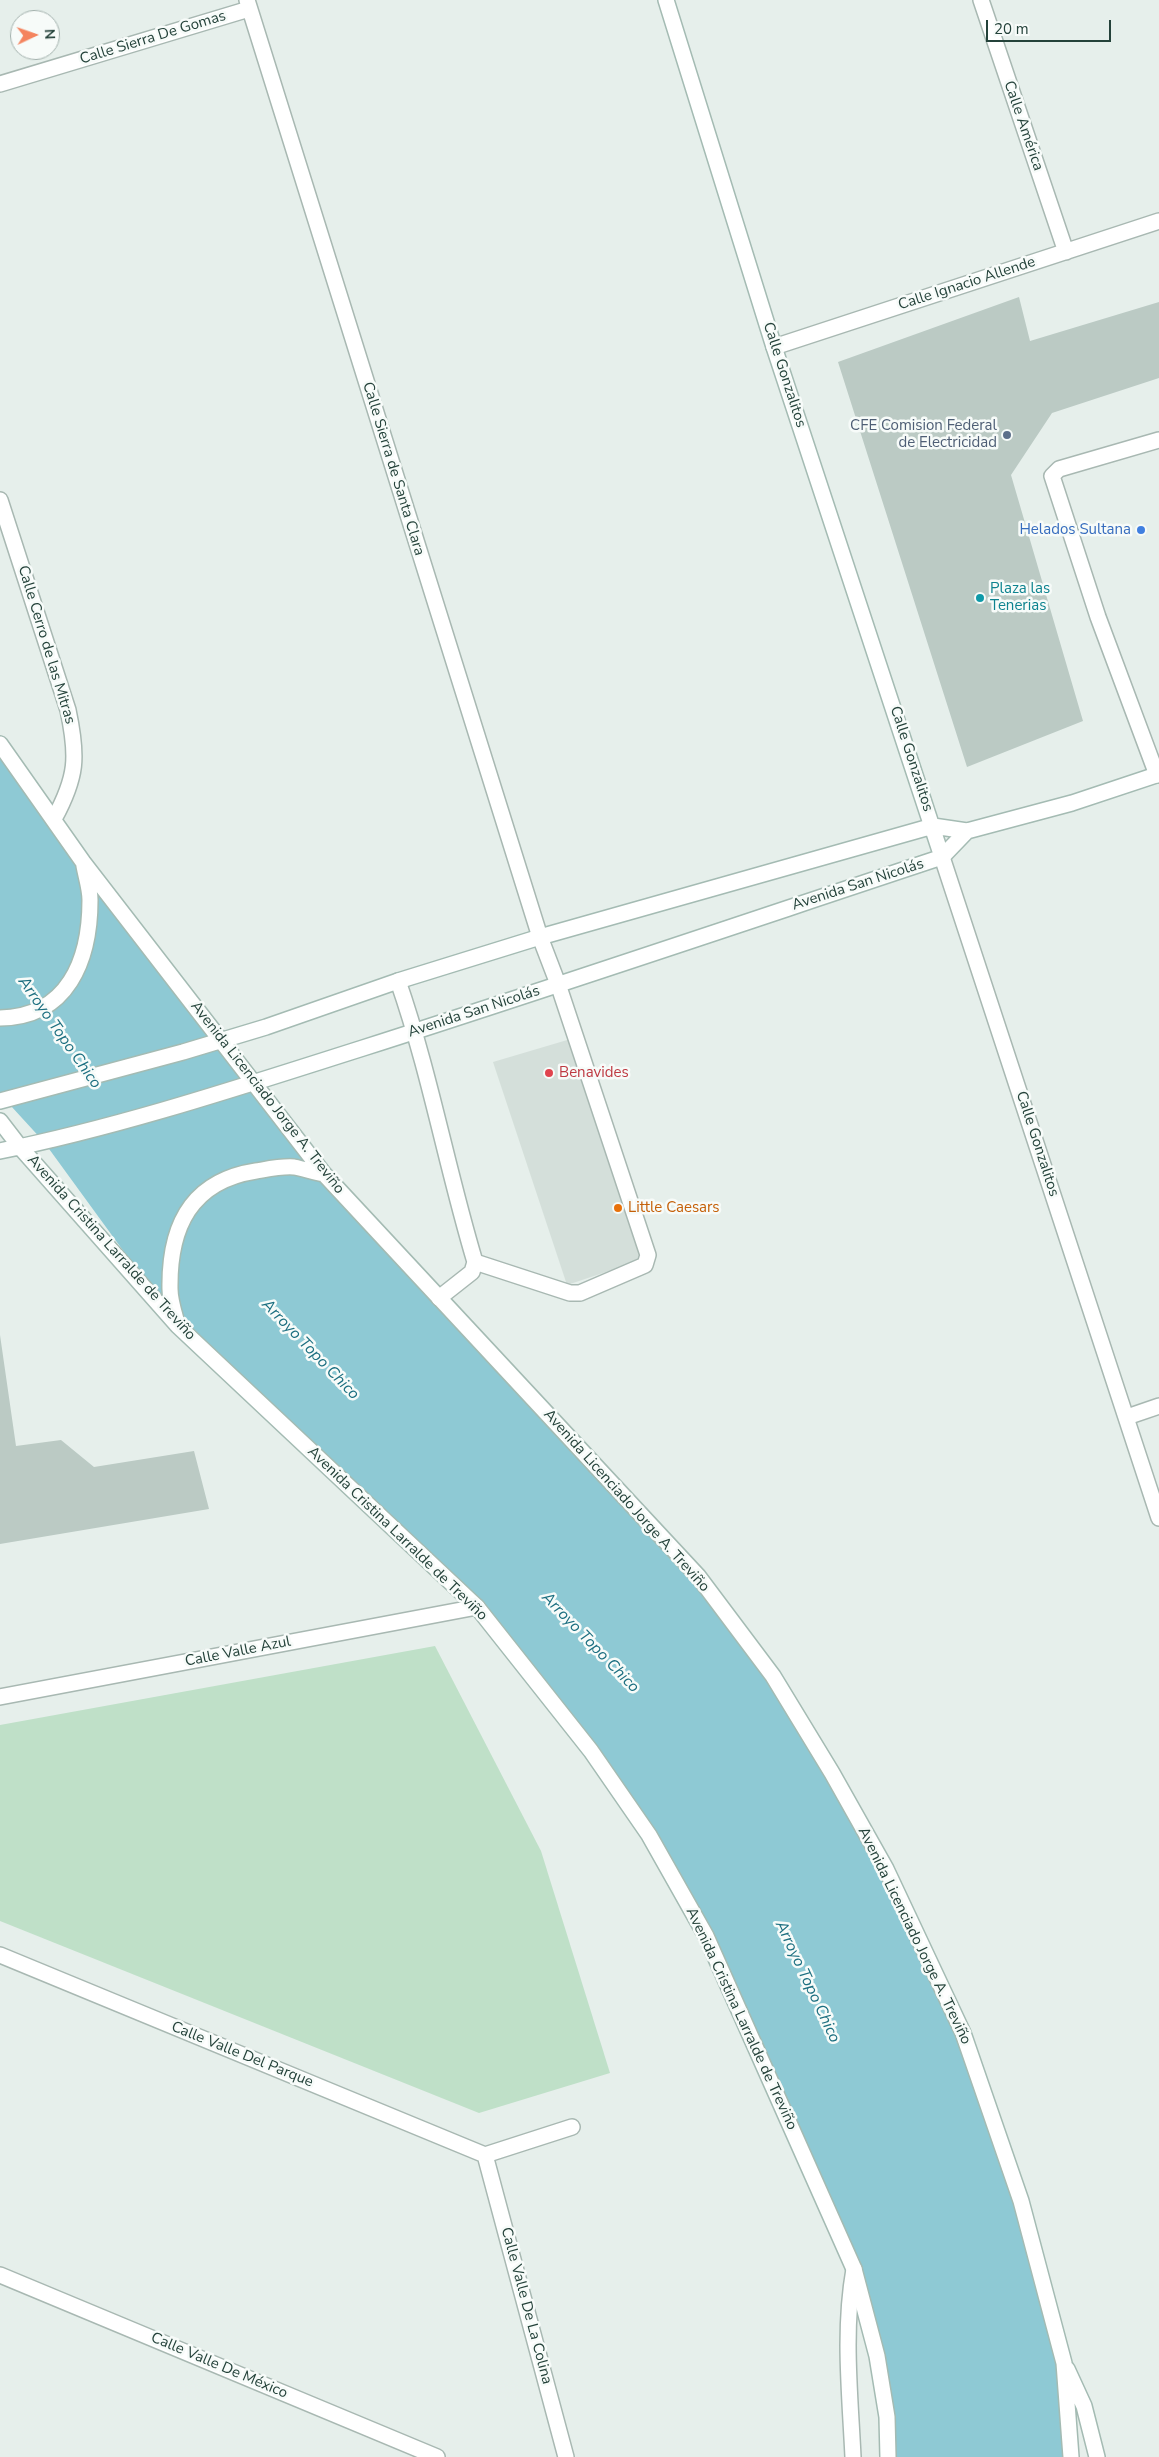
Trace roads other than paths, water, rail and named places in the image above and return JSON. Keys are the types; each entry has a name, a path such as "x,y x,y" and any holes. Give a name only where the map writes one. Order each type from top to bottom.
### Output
{"street":[{"name":"Calle Gonzalitos","path":"666,0 774,347 1159,1518"},
{"name":"Calle América","path":"981,0 1066,252"},
{"name":"Calle Sierra De Gomas","path":"0,84 248,4"},
{"name":"Calle Sierra de Santa Clara","path":"248,4 540,937 558,984 648,1256 645,1265 580,1293 570,1293 475,1262"},
{"name":"Calle Ignacio Allende","path":"774,347 1159,221"},
{"path":"0,1101 221,1041 398,981 540,937 932,826 967,831 1072,803 1158,774 1098,617 1052,476 1059,469 1159,440"},
{"name":"Calle Cerro de las Mitras","path":"0,500 68,710 75,744 72,782 54,819"},
{"name":"Avenida Licenciado Jorge A. Treviño","path":"0,744 83,862 324,1174 698,1576 773,1676 832,1772 886,1869 963,2033 1021,2201 1064,2363 1071,2457"},
{"path":"942,857 967,831"},
{"name":"Avenida San Nicolás","path":"0,1151 44,1142 252,1083 416,1031 942,857"},
{"path":"0,1018 16,1018 38,1012 64,992 78,969 85,947 90,898 83,862"},
{"path":"398,981 416,1031 475,1262 472,1272 439,1298"},
{"name":"Avenida Cristina Larralde de Treviño","path":"0,1120 20,1147 178,1326 477,1607 592,1751 649,1835 706,1936 854,2269 877,2356 887,2417 888,2457"},
{"path":"178,1326 170,1291 172,1256 180,1223 196,1198 214,1184 237,1174 293,1167 324,1174"},
{"path":"1126,1417 1159,1406"},
{"name":"Calle Valle Azul","path":"0,1697 477,1607"},
{"name":"Calle Valle Del Parque","path":"0,1955 485,2155"},
{"path":"485,2155 572,2127"},
{"name":"Calle Valle De La Colina","path":"485,2155 566,2457"},
{"path":"853,2457 847,2345 849,2295 854,2269"},
{"name":"Calle Valle De México","path":"0,2275 437,2457"},
{"path":"1064,2363 1084,2406 1097,2457"}],"water":[{"name":"Arroyo Topo Chico","path":"0,744 324,1174 698,1576 832,1773 963,2033 1064,2363 1069,2457 888,2457 854,2269 706,1936 649,1835 477,1607 178,1326 44,1142 0,1094"}],"place":[{"name":"CFE Comision Federal de Electricidad","path":"1007,435"},
{"name":"Helados Sultana","path":"1141,530"},
{"name":"Plaza las Tenerias","path":"980,598"},
{"name":"Benavides","path":"549,1073"},
{"name":"Little Caesars","path":"618,1208"}]}
